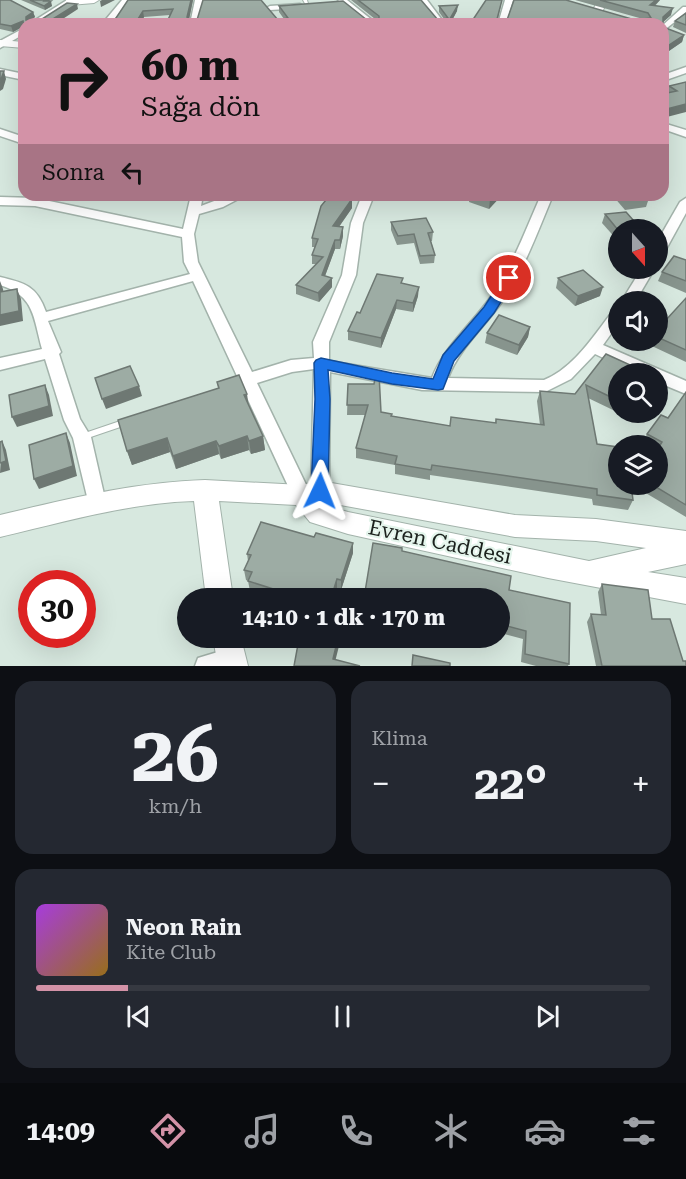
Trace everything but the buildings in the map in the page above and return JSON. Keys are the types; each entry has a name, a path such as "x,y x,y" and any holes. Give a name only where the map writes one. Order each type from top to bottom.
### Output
{"street":[{"path":"41,18 71,1 94,0"},
{"path":"111,18 126,0"},
{"path":"195,18 199,0"},
{"path":"264,0 276,16"},
{"path":"423,0 436,18"},
{"path":"504,18 509,0"},
{"path":"341,2 364,18"},
{"path":"270,8 307,3 317,5"},
{"path":"669,27 686,9"},
{"path":"34,13 44,16"},
{"path":"1,44 18,34"},
{"path":"1,44 18,45"},
{"path":"669,76 686,70"},
{"path":"0,72 18,76"},
{"path":"669,128 686,134"},
{"path":"0,132 18,139"},
{"path":"0,204 14,201 35,202 188,234"},
{"path":"195,201 188,234 190,262 241,381 311,493"},
{"path":"192,212 223,201"},
{"path":"311,493 323,399 321,342 349,275 357,223 366,201"},
{"path":"438,385 448,359 489,310 509,278 528,243 545,201"},
{"path":"668,234 686,202"},
{"path":"41,318 197,276"},
{"path":"0,281 21,287 29,291 34,298 53,352 72,420 82,437 97,503"},
{"path":"241,381 291,366 321,363 392,379 438,385 545,386 557,382 593,347 608,327"},
{"path":"593,347 628,363"},
{"path":"0,364 53,352"},
{"path":"668,381 686,388"},
{"path":"205,490 219,588"},
{"path":"0,526 97,503 175,491 311,493"},
{"name":"Evren Caddesi","path":"686,542 596,530 514,526 311,493 312,508 328,518 583,572 686,591"},
{"path":"583,572 686,552"}],"lane":[{"path":"82,437 137,418"}],"route":[{"path":"320,491 323,399 321,363 392,379 438,385 448,359 489,310 509,278"}]}
